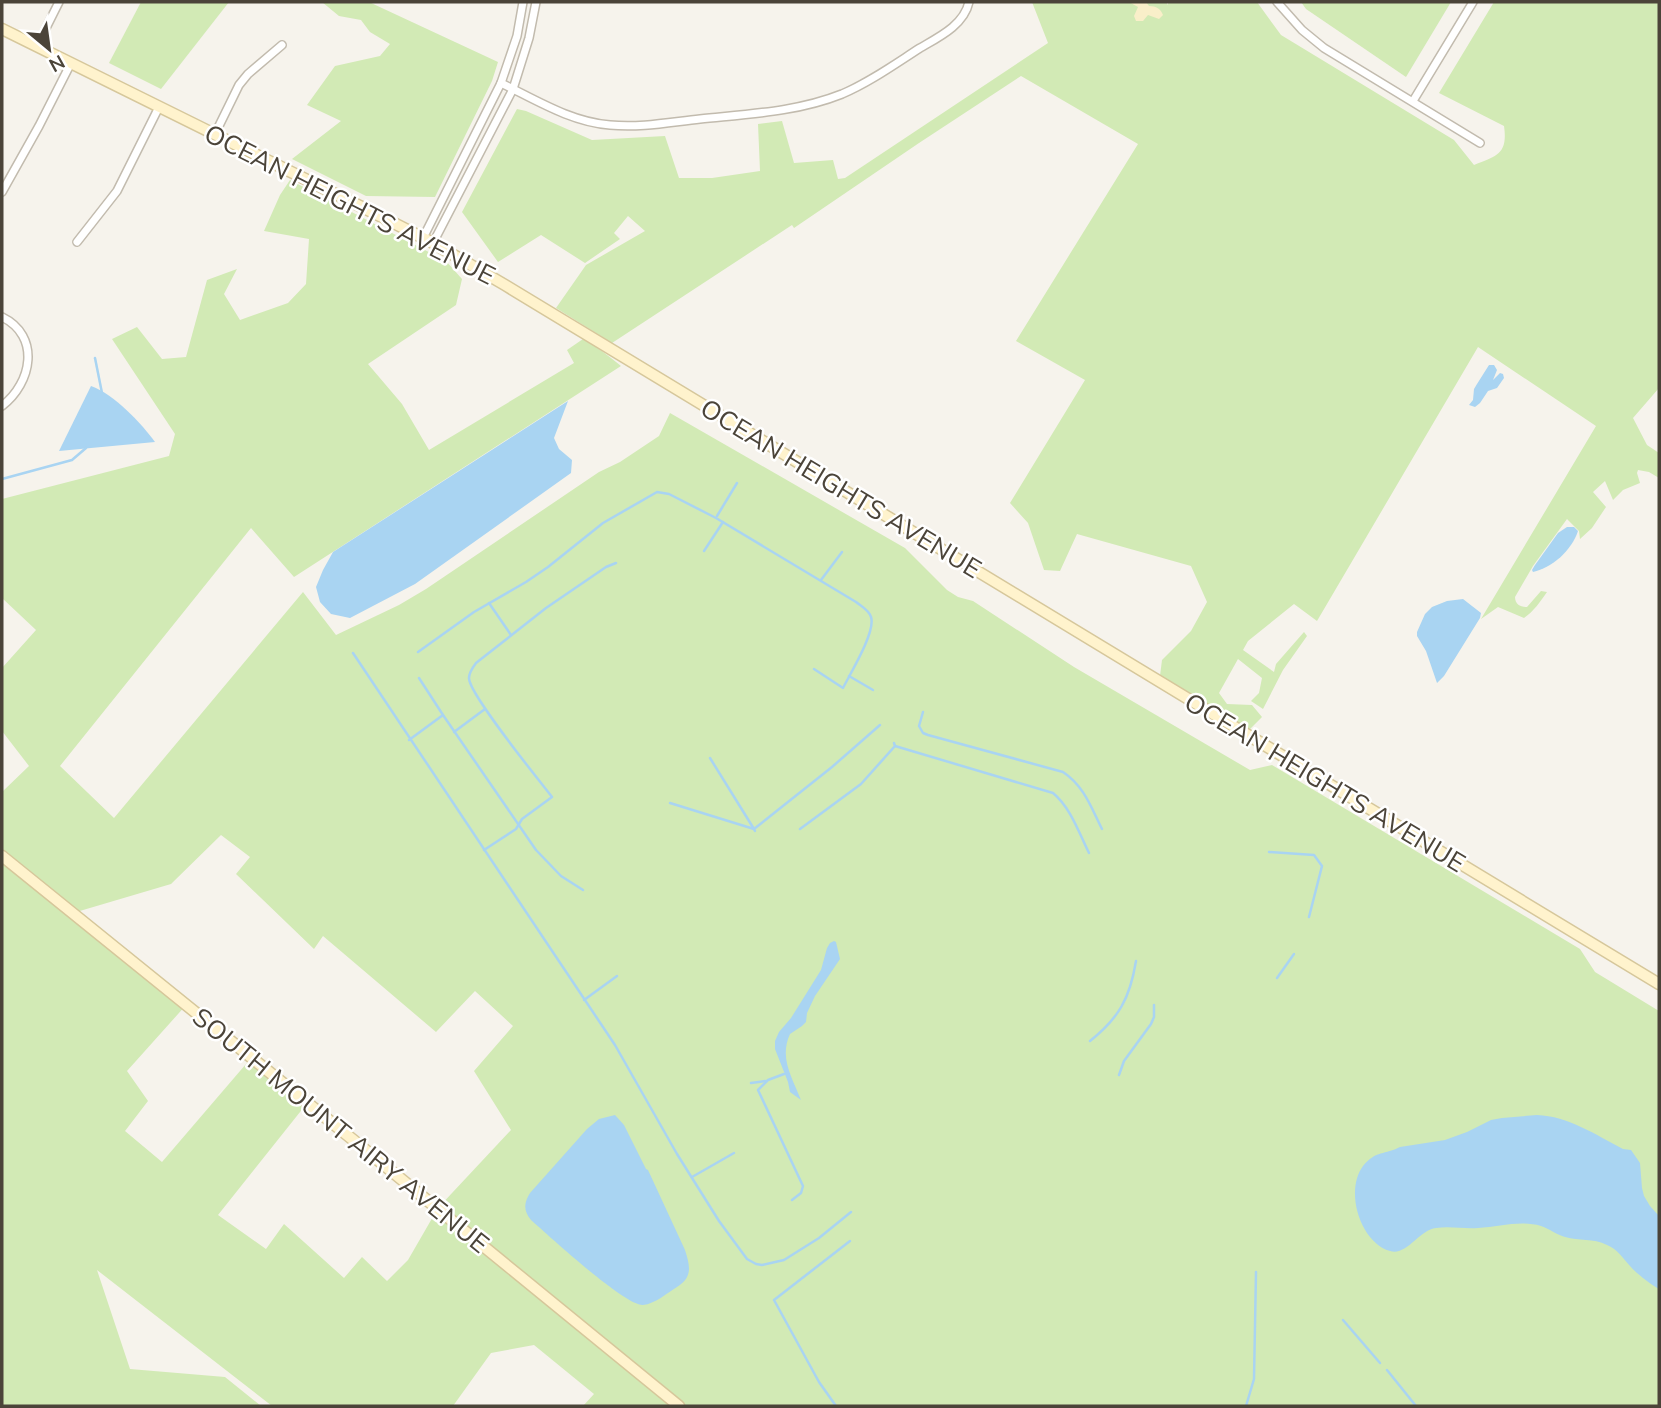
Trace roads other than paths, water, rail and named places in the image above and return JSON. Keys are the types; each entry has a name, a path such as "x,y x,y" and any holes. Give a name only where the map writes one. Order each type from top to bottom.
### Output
{"main road":[{"name":"OCEAN HEIGHTS AVENUE","path":"2,29 433,243 1659,984"},
{"name":"SOUTH MOUNT AIRY AVENUE","path":"2,856 679,1406"}],"street":[{"path":"37,46 59,2"},
{"path":"423,238 501,83 517,36 523,2"},
{"path":"433,243 513,89 529,38 536,2"},
{"path":"501,83 567,115 608,125 642,125 790,109 841,94 868,82 946,32 963,17 969,2"},
{"path":"1277,2 1302,30 1324,48 1480,143"},
{"path":"1413,101 1473,2"},
{"path":"215,134 239,85 282,45"},
{"path":"2,192 71,63"},
{"path":"77,242 117,191 159,107"},
{"path":"2,317 18,328 25,339 29,359 20,386 2,406"}],"water":[{"path":"1489,365 1494,365 1497,370 1493,380 1500,373 1504,378 1497,388 1488,391 1475,407 1469,405 1473,400 1474,389"},
{"path":"91,386 118,402 155,442 59,451"},
{"path":"568,401 554,438 559,449 572,460 571,473 415,584 350,618 331,614 320,602 316,587 333,552"},
{"path":"1567,527 1574,527 1578,531 1571,545 1554,562 1533,572 1558,533"},
{"path":"1463,599 1481,613 1480,618 1437,683 1417,632 1425,614 1432,607"},
{"path":"834,941 840,959 815,996 806,1022 790,1034 787,1043 786,1059 801,1100 790,1092 775,1049 775,1041 821,970 827,948"},
{"path":"615,1115 624,1125 648,1170 685,1250 689,1266 688,1275 682,1283 643,1305 620,1294 587,1268 531,1220 526,1210 530,1193 587,1129 599,1119"},
{"path":"1537,1115 1571,1123 1623,1149 1631,1150 1640,1163 1644,1196 1659,1216 1659,1289 1611,1247 1596,1241 1565,1237 1533,1224 1436,1228 1396,1252 1380,1246 1371,1238 1358,1215 1355,1189 1363,1166 1372,1157 1400,1147 1445,1140 1491,1120"}],"waterway":[{"path":"95,358 102,393"},
{"path":"2,479 72,460 86,448"},
{"path":"717,516 737,483"},
{"path":"418,652 474,612 548,567 603,523 657,492 669,494 716,518 869,612 872,624 870,632 843,688 814,669"},
{"path":"704,551 723,522"},
{"path":"821,580 842,552"},
{"path":"484,850 516,829 522,819 552,797 480,701 472,687 470,672 476,663 546,608 616,563"},
{"path":"489,603 511,635"},
{"path":"353,653 615,1045 677,1154 719,1221 747,1259 762,1265 784,1260 819,1238 851,1212"},
{"path":"849,676 873,690"},
{"path":"419,678 536,850 561,876 583,890"},
{"path":"454,732 485,709"},
{"path":"923,712 919,726 923,733 1063,772 1082,790 1102,829"},
{"path":"409,740 443,715"},
{"path":"755,831 754,829 880,725"},
{"path":"800,829 861,784 895,746 894,743"},
{"path":"895,746 1053,793 1070,813 1089,853"},
{"path":"710,758 754,829"},
{"path":"670,803 754,829"},
{"path":"1269,852 1314,855 1322,866 1309,917"},
{"path":"1277,978 1294,954"},
{"path":"1090,1041 1109,1024 1122,1006 1136,961"},
{"path":"584,1000 617,976"},
{"path":"1119,1075 1124,1061 1151,1024 1154,1005"},
{"path":"784,1074 768,1080 758,1090 803,1186 801,1193 792,1200"},
{"path":"751,1083 765,1081"},
{"path":"692,1177 734,1153"},
{"path":"836,1406 819,1382 774,1300 850,1241"},
{"path":"1246,1406 1254,1379 1256,1272"},
{"path":"1343,1320 1380,1363"},
{"path":"1387,1370 1416,1406"}]}
